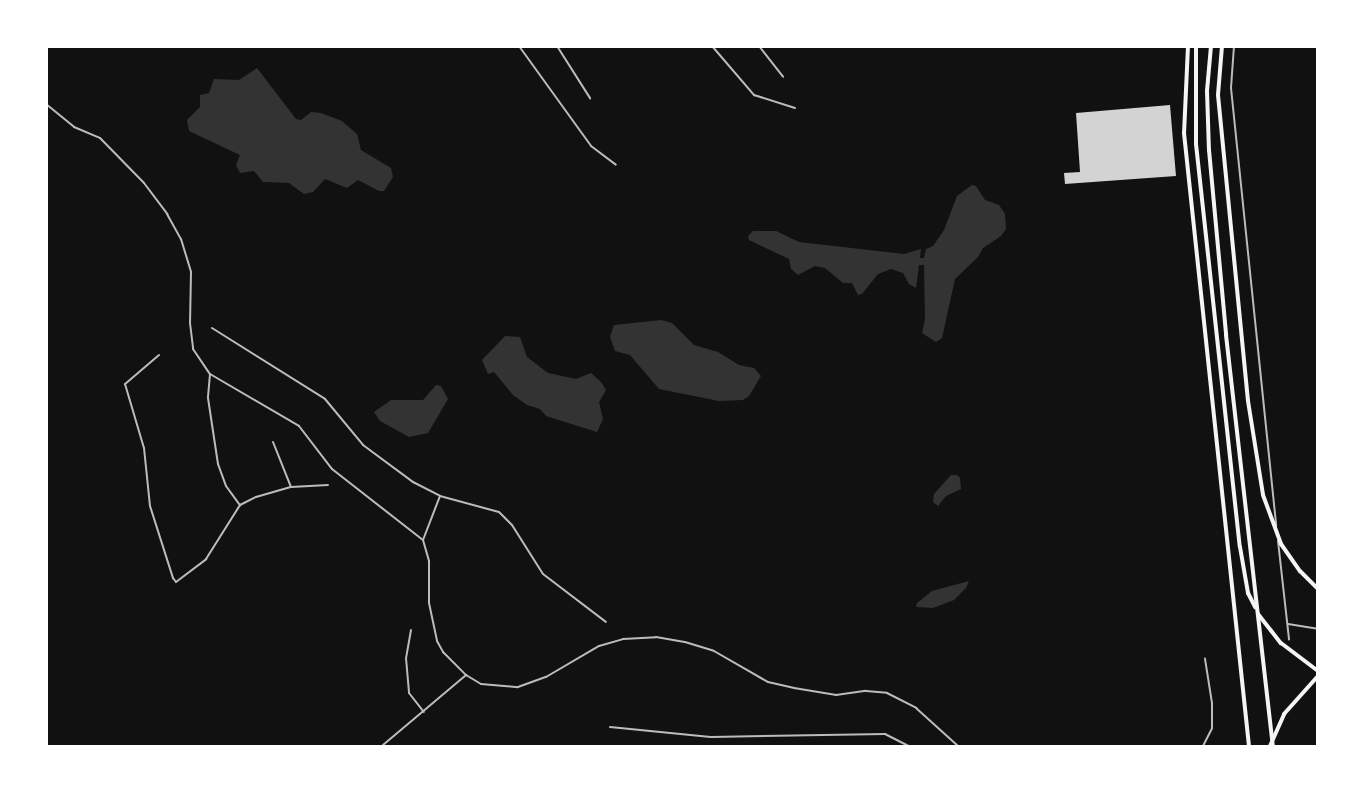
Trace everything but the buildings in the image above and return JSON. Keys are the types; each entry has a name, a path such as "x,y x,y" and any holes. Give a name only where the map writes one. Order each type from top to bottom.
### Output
{"main road":[{"path":"1188,46 1184,133 1249,747"},
{"path":"1196,46 1194,103 1201,189 1240,547 1248,593 1259,615 1281,643 1317,671"},
{"path":"1211,46 1208,91 1209,150 1226,335 1272,747"},
{"path":"1222,46 1219,107 1248,401 1263,495 1281,544 1300,572 1317,589"},
{"path":"1272,747 1284,714 1317,676"}],"street":[{"path":"519,46 591,146 616,165"},
{"path":"557,46 590,98"},
{"path":"712,46 754,95 795,108"},
{"path":"759,46 783,77"},
{"path":"1234,46 1231,88 1289,639"},
{"path":"46,104 74,127 100,138 144,183 167,214 181,238 191,272 190,323 193,349 210,374 298,426 332,469 423,540 429,561 429,603 437,641 443,652 466,675 481,684 518,687 546,676 599,646 623,639 656,637 685,642 714,651 768,682 808,692 836,695 866,691 887,693 916,708 958,747"},
{"path":"212,328 325,399 347,429 363,445 413,482 440,496 499,512 512,525 543,574 606,622"},
{"path":"159,355 125,384 144,448 150,507 173,578 177,582 206,559 240,505 256,496 291,486 328,484"},
{"path":"210,374 208,398 218,464 226,486 240,505"},
{"path":"273,442 291,486"},
{"path":"423,540 440,496"},
{"path":"1288,624 1317,629"},
{"path":"411,630 406,658 409,693 424,712"},
{"path":"1203,747 1212,728 1212,703 1205,659"},
{"path":"383,744 466,675"},
{"path":"610,727 711,738 885,734 909,747"}],"shaded area":[{"path":"257,68 296,119 301,120 311,112 321,113 342,121 357,134 361,150 391,168 393,177 384,191 379,191 358,180 347,188 325,179 313,192 304,194 289,183 263,182 254,171 240,173 236,165 240,155 189,131 187,120 200,107 200,95 209,93 214,79 239,80"},
{"path":"972,185 976,186 985,200 999,205 1005,214 1006,229 1001,236 983,248 978,257 955,279 942,338 936,342 922,333 925,319 924,265 919,265 916,288 909,284 903,273 891,269 878,274 862,294 858,295 852,283 843,283 825,268 815,266 798,275 791,269 789,259 749,240 748,236 753,231 776,231 799,242 904,254 921,249 920,258 924,258 926,249 933,246 944,230 957,196"},
{"path":"661,320 672,323 694,345 718,352 739,365 754,368 761,376 749,396 743,400 719,401 659,389 630,355 615,351 610,337 614,325"},
{"path":"505,336 520,337 527,357 548,373 576,379 591,373 601,382 606,390 599,402 603,419 597,432 546,416 540,409 527,405 513,395 494,372 488,374 482,360"},
{"path":"436,385 441,386 448,399 428,433 409,437 380,421 374,412 391,400 423,400"},
{"path":"951,475 957,475 960,478 961,489 946,496 938,506 933,502 934,494"},
{"path":"969,581 966,588 954,600 933,608 916,607 917,603 932,591"}]}
